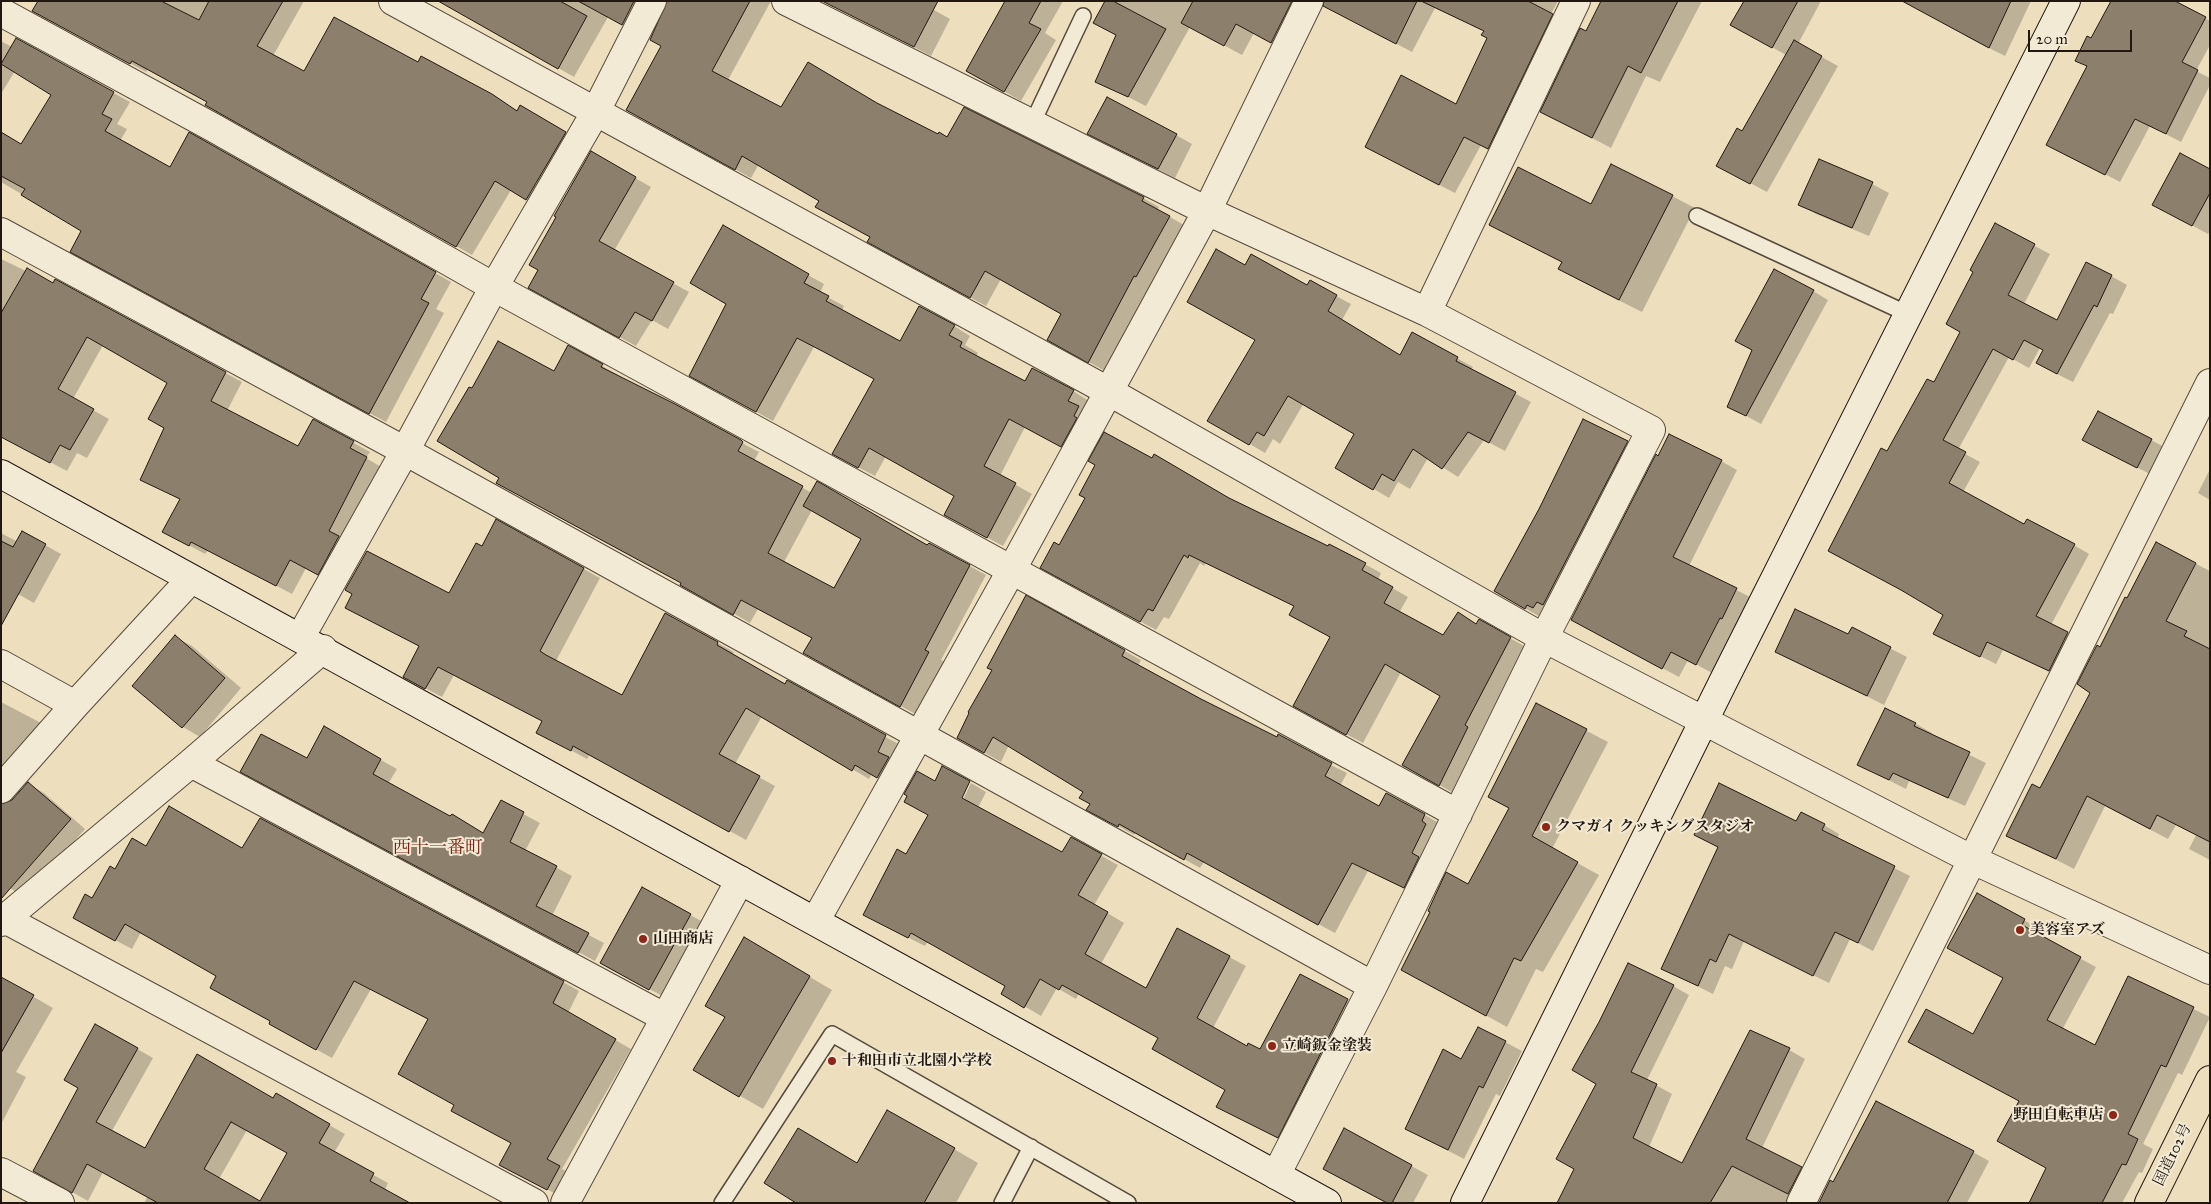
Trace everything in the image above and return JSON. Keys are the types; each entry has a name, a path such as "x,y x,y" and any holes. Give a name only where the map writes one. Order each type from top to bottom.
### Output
{"highway":[{"name":"国道102号","path":"2149,1203 2210,1080"}],"street":[{"path":"393,1 595,113 1108,391 1544,638 1971,859 2210,970"},
{"path":"534,1203 2,919 191,763 311,644 405,451 494,287 595,113 652,1"},
{"path":"786,1 1207,211 1427,312 1651,430 1544,638 1373,986 1276,1175"},
{"path":"816,920 920,737 1207,211 1309,1"},
{"path":"1427,312 1576,1"},
{"path":"1465,1203 1703,721 2066,1"},
{"path":"1,12 214,128 494,287 1458,814"},
{"path":"1,232 405,451 1373,986"},
{"path":"1801,1203 2210,383"},
{"path":"1,474 816,920 1327,1203"},
{"path":"1,789 191,579"},
{"path":"1,664 75,705"},
{"path":"191,763 664,1017"},
{"path":"565,1203 664,1017 740,880"},
{"path":"1,1172 60,1203"}],"lane":[{"path":"1032,124 1083,16"},
{"path":"1697,216 1908,314"},
{"path":"722,1203 832,1034 1128,1203"},
{"path":"1002,1203 1031,1147"}],"building":[{"path":"38,1 161,1 199,20 209,1 283,1 257,46 304,71 334,17 418,62 421,56 492,94 517,111 520,105 566,132 526,200 495,181 456,247 205,105 207,102 132,61 130,64 32,11"},
{"path":"438,1 560,1 587,16 558,69"},
{"path":"578,1 634,1 622,25"},
{"path":"667,1 750,1 712,71 781,107 808,62 877,103 947,137 964,107 1144,197 1142,201 1170,216 1136,277 1134,276 1088,363 1047,340 1061,314 985,271 970,298 867,242 870,237 815,207 819,201 742,156 735,170 626,110 661,46 650,40"},
{"path":"822,1 938,1 914,47"},
{"path":"1005,1 1041,1 1029,23 1041,29 1004,92 966,71"},
{"path":"1105,1 1113,1 1166,29 1128,97 1095,82 1116,35 1093,23"},
{"path":"1193,1 1292,1 1271,43 1236,24 1224,46 1181,23"},
{"path":"1324,1 1417,1 1396,44 1323,6"},
{"path":"1421,1 1528,1 1553,14 1488,149 1464,137 1439,185 1365,147 1401,75 1456,104 1487,38 1481,35 1484,31"},
{"path":"1601,1 1678,1 1641,73 1628,66 1592,138 1540,112 1580,28 1586,31"},
{"path":"1744,1 1798,1 1772,48 1730,25"},
{"path":"1902,1 2011,1 1989,48"},
{"path":"2111,1 2175,1 2206,17 2182,62 2198,70 2166,134 2135,119 2105,175 2046,145 2087,66 2075,61 2087,36 2091,38"},
{"path":"16,38 114,92 102,114 112,119 105,131 170,167 189,132 436,272 421,299 429,303 369,414 70,252 81,231 21,195 25,189 1,176 1,132 21,144 51,95 1,64"},
{"path":"1794,40 1822,56 1750,184 1716,166 1737,128 1742,131"},
{"path":"1107,97 1177,134 1158,169 1087,134"},
{"path":"591,151 636,177 599,241 674,282 652,321 635,312 619,338 528,288 538,270 529,265"},
{"path":"2180,153 2210,169 2210,193 2192,226 2152,205"},
{"path":"1819,159 1873,182 1852,228 1798,205"},
{"path":"1611,164 1673,195 1619,300 1558,269 1562,262 1489,225 1518,167 1591,204"},
{"path":"1995,223 2035,244 2008,295 2057,320 2086,262 2112,275 2097,307 2094,305 2057,374 2036,363 2043,350 2024,340 2013,360 1993,349 1943,440 1966,452 1949,483 2024,524 2027,519 2075,544 2036,616 2068,632 2049,671 1987,642 1980,657 1933,634 1943,615 1828,551 1881,448 1887,451 1927,379 1934,382 1960,332 1946,324 1973,272 1970,270"},
{"path":"723,225 809,274 804,283 829,296 826,301 900,341 919,306 955,325 949,335 962,342 960,347 1025,381 1032,368 1074,390 1068,401 1079,406 1074,416 1077,418 1061,447 1009,419 984,466 1016,483 987,538 944,515 954,496 869,448 858,468 832,454 874,379 797,338 756,412 689,376 726,304 690,283"},
{"path":"1216,249 1245,265 1251,254 1307,285 1310,280 1337,295 1328,311 1400,355 1412,332 1458,357 1456,361 1516,392 1489,443 1468,432 1442,469 1413,449 1394,481 1382,474 1373,490 1335,468 1354,434 1288,396 1264,436 1257,432 1249,445 1207,421 1255,340 1187,302"},
{"path":"27,268 53,283 55,279 226,372 211,401 298,446 313,419 354,441 350,448 367,457 329,531 339,536 318,575 290,560 276,586 191,542 189,546 162,532 180,499 140,480 164,428 148,419 167,383 87,337 58,389 94,409 70,450 60,445 50,463 1,437 1,313"},
{"path":"1774,269 1814,290 1746,416 1727,407 1752,350 1735,341"},
{"path":"498,341 554,371 568,345 603,364 601,367 741,440 743,442 738,451 803,486 768,553 834,588 861,539 803,506 817,481 927,545 929,543 970,565 925,650 929,652 900,707 803,653 812,638 741,600 733,615 680,585 681,583 496,483 499,478 437,441 469,387 472,388"},
{"path":"2098,411 2152,439 2137,468 2082,440"},
{"path":"1583,419 1628,441 1543,605 1537,602 1533,608 1527,605 1525,609 1494,591 1539,509"},
{"path":"1104,432 1152,458 1154,454 1229,498 1366,563 1362,570 1393,587 1384,603 1443,635 1458,612 1476,624 1479,619 1511,637 1465,725 1468,727 1439,786 1402,765 1440,696 1385,664 1346,735 1293,706 1330,637 1289,615 1294,606 1189,555 1188,558 1184,555 1153,611 1148,609 1140,622 1040,568 1054,542 1059,545 1085,498 1079,495 1095,465 1088,461"},
{"path":"1669,434 1722,460 1673,557 1737,588 1696,665 1671,652 1662,669 1571,620 1656,454 1658,456"},
{"path":"496,519 584,568 540,651 622,695 665,613 718,642 717,645 785,684 787,680 886,735 878,752 889,757 877,778 855,765 852,771 746,708 719,754 760,776 729,832 573,746 571,751 536,733 542,721 438,667 425,689 403,677 419,646 345,608 352,594 345,590 367,551 449,593 476,543 482,546"},
{"path":"22,531 46,544 1,626 1,541 13,547"},
{"path":"2156,542 2196,563 2166,621 2187,631 2184,636 2210,649 2210,842 2157,815 2150,829 2087,796 2056,859 2006,836 2032,784 2040,788 2090,693 2077,684 2097,645 2100,647"},
{"path":"1026,595 1125,650 1122,656 1201,699 1277,737 1278,734 1332,763 1325,776 1379,806 1386,793 1425,814 1422,821 1426,824 1412,853 1419,857 1404,888 1352,863 1318,925 1187,853 1184,860 1119,824 1118,827 1086,810 1090,804 1079,798 1083,792 993,737 984,753 957,738 968,712 992,670 987,668"},
{"path":"1795,609 1848,634 1852,627 1891,647 1867,696 1775,652"},
{"path":"175,635 225,678 182,728 132,686"},
{"path":"1536,703 1587,729 1532,836 1578,862 1521,961 1514,958 1486,1016 1401,970 1430,912 1428,911 1446,872 1468,884 1509,808 1488,797"},
{"path":"1885,708 1916,723 1914,726 1970,752 1948,798 1893,773 1889,780 1857,765"},
{"path":"324,726 381,759 373,774 450,816 452,814 483,833 501,800 524,812 510,842 557,866 536,906 589,933 578,953 240,772 261,734 307,758"},
{"path":"942,766 970,781 962,798 1062,852 1071,837 1102,854 1078,895 1108,912 1085,954 1146,988 1177,928 1230,956 1197,1018 1247,1046 1248,1043 1260,1049 1300,974 1348,999 1278,1138 1216,1107 1225,1090 1152,1049 1158,1038 1062,985 1059,990 1040,979 1024,1008 1001,994 1005,986 911,933 908,938 863,915 897,849 906,854 928,815 904,802 907,796 904,794 917,771 935,781"},
{"path":"28,782 71,819 1,899 1,804 12,800"},
{"path":"1719,783 1796,821 1801,812 1825,824 1822,830 1895,866 1858,943 1835,932 1813,976 1729,934 1716,962 1710,959 1698,986 1661,969 1718,847 1694,835"},
{"path":"169,806 242,848 260,818 564,981 553,1003 616,1039 547,1159 560,1166 547,1190 499,1165 511,1143 451,1111 454,1105 398,1074 428,1019 354,981 316,1050 269,1024 270,1021 210,988 216,976 125,924 115,941 73,918 85,894 92,898 110,866 115,869 132,838 146,846"},
{"path":"642,887 691,914 649,990 600,963"},
{"path":"1977,893 2025,919 2022,925 2081,957 2047,1020 2095,1045 2128,976 2194,1007 2166,1067 2161,1065 2128,1134 2138,1139 2126,1165 2122,1164 2102,1203 2029,1203 2046,1168 1997,1141 2019,1101 1908,1042 1926,1009 1973,1034 2003,978 1947,948"},
{"path":"744,937 810,976 739,1097 693,1070 725,1017 705,1006"},
{"path":"1628,963 1674,985 1631,1072 1657,1084 1633,1138 1682,1163 1750,1030 1790,1048 1746,1139 1802,1167 1788,1194 1732,1166 1710,1203 1557,1203 1574,1169 1556,1159 1596,1084 1572,1070 1599,1022"},
{"path":"1,977 34,995 1,1053"},
{"path":"95,1024 138,1048 96,1122 145,1148 197,1054 273,1098 276,1093 330,1124 319,1143 374,1173 370,1181 410,1203 158,1203 87,1164 72,1193 33,1171 78,1088 64,1080","holes":["231,1122 287,1153 260,1201 204,1169"]},
{"path":"1478,1027 1506,1041 1483,1088 1479,1086 1448,1150 1405,1129 1443,1049 1461,1059"},
{"path":"1876,1101 1974,1151 1947,1203 1819,1203 1830,1180 1833,1182"},
{"path":"887,1110 955,1148 924,1203 796,1203 764,1183 798,1128 857,1163"},
{"path":"1344,1128 1412,1165 1392,1203 1387,1203 1323,1169"}],"place":[{"name":"クマガイ クッキングスタジオ","path":"1546,827"},
{"name":"美容室アズ","path":"2020,930"},
{"name":"山田商店","path":"643,939"},
{"name":"立崎鈑金塗装","path":"1272,1046"},
{"name":"十和田市立北園小学校","path":"832,1061"},
{"name":"野田自転車店","path":"2113,1115"}],"district":[{"name":"西十一番町","path":"438,849"}]}
